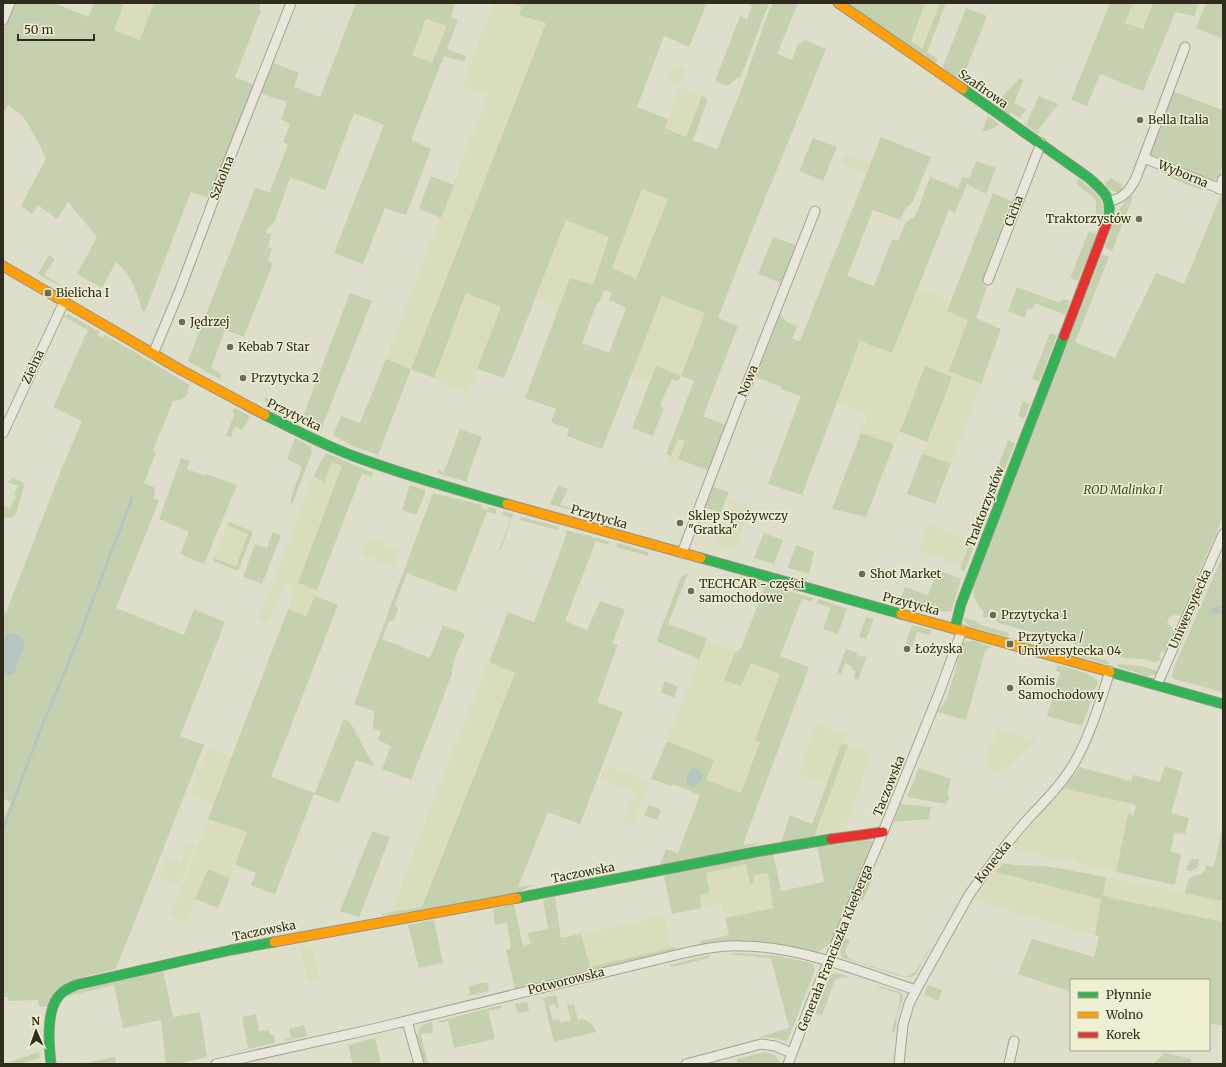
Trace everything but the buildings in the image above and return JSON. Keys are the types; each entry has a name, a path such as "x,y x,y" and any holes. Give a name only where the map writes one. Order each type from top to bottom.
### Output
{"street":[{"path":"3,20 10,3"},
{"name":"Szkolna","path":"153,354 179,292 291,3"},
{"name":"Szafirowa","path":"838,3 1041,143 1089,178 1103,191 1110,201"},
{"path":"1110,201 1119,198 1127,192 1136,178 1185,47"},
{"name":"Cicha","path":"988,280 1041,143"},
{"name":"Wyborna","path":"1144,158 1221,190"},
{"path":"1221,190 1223,179"},
{"name":"Traktorzystów","path":"958,629 961,604 1107,225 1111,207 1110,201"},
{"name":"Nowa","path":"682,553 735,414 816,211"},
{"name":"Przytycka","path":"3,266 202,382 253,409 325,444 358,458 433,483 1223,704"},
{"name":"Zielna","path":"3,433 64,302"},
{"name":"Uniwersytecka","path":"1157,685 1223,534"},
{"name":"Taczowska","path":"51,1064 50,1029 54,1006 57,998 63,992 76,986 267,943 518,898 755,852 817,841 883,832 941,688 958,629"},
{"name":"Konecka","path":"899,1064 906,1012 916,990 969,895 979,880 1004,848 1056,788 1073,765 1085,740 1110,672"},
{"name":"Generała Franciszka Kleeberga","path":"788,1064 828,962 883,832"},
{"name":"Potworowska","path":"216,1064 407,1021 676,955 715,947 741,946 768,948 798,953 916,990"},
{"path":"407,1021 419,1064"},
{"path":"1009,1064 1014,1041"},
{"path":"686,1064 761,1044 775,1046 792,1053"}],"green space":[{"path":"14,3 54,3 88,17 94,3 124,3 114,30 140,40 154,3 261,3 259,9 261,10 235,77 255,85 211,199 191,192 145,311 142,311 136,290 130,278 122,267 116,262 102,288 77,274 97,237 68,202 57,219 38,205 32,214 21,206 46,158 23,116 8,105 3,114 3,30"},
{"path":"124,3 154,3 141,40 114,30"},
{"path":"356,3 455,3 451,17 458,20 447,49 466,56 465,62 444,56 411,140 431,149 406,215 385,208 363,264 334,253 384,125 354,113 325,190 290,177 275,221 266,232 268,234 272,233 268,247 272,248 268,261 273,263 244,337 225,330 211,368 220,373 221,380 188,361 255,188 270,192 288,144 283,142 290,124 281,120 287,102 259,93 271,62 299,73 294,87 320,97","holes":["426,19 447,26 432,63 412,55"]},
{"path":"494,3 512,3 522,7 519,15 546,23 411,369 386,359 488,95 462,85"},
{"path":"512,3 707,3 689,47 664,36 637,107 668,119 665,128 686,137 702,96 708,99 693,140 717,149 742,88 768,13 773,3 798,3 777,54 792,60 798,44 805,40 826,49 718,318 738,326 703,416 726,425 709,471 678,459 685,441 678,439 671,456 666,454 694,381 681,376 705,313 662,296 602,449 567,436 569,429 551,422 556,409 525,398 570,278 593,285 609,237 566,220 504,378 477,369 501,307 466,293 434,378 411,369 546,23 519,15 522,7","holes":["642,189 668,199 636,279 612,268","604,290 612,293 609,300 626,308 609,353 582,343 597,303 599,303"]},
{"path":"745,3 769,3 741,76 727,86 715,81 740,16 747,19 752,6"},
{"path":"845,3 925,3 911,41 922,49 940,3 946,3 927,52 938,59 934,65"},
{"path":"925,3 940,3 922,49 911,42"},
{"path":"1110,3 1133,3 1125,23 1143,29 1153,3 1199,3 1194,16 1175,12 1143,91 1100,74 1087,106 1071,100"},
{"path":"1133,3 1153,3 1143,30 1125,23"},
{"path":"1206,3 1223,3 1223,39 1196,28"},
{"path":"966,8 987,16 963,77 971,82 967,86 942,69"},
{"path":"426,19 447,26 432,63 412,55"},
{"path":"674,65 685,70 679,83 668,79"},
{"path":"1020,78 1024,80 1014,103 1026,109 1020,118 1011,112 1008,116 995,104 997,99 999,100"},
{"path":"681,87 702,96 686,137 664,128"},
{"path":"1172,91 1223,110 1224,135 1222,166 1221,173 1218,178 1214,180 1150,155"},
{"path":"1039,96 1058,104 1038,130 1040,132 1038,134 1026,125"},
{"path":"988,116 1000,125 986,131 982,131"},
{"path":"881,137 931,157 912,203 905,209 900,220 873,210 847,276 874,286 892,239 898,241 906,222 913,218 917,212 930,177 958,188 963,176 969,179 976,161 996,168 986,194 967,184 955,213 949,210 892,353 860,341 802,495 768,484 801,396 781,389 781,387 753,376 777,317 780,314 787,322 797,326 792,339 800,341"},
{"path":"813,138 837,147 823,181 799,171"},
{"path":"845,154 871,164 867,174 841,164"},
{"path":"1170,175 1201,187 1201,190 1168,177"},
{"path":"431,176 454,185 441,218 419,209"},
{"path":"1110,178 1122,185 1122,192 1113,191 1106,186 1105,181 1107,182"},
{"path":"1079,179 1099,197 1103,208 1101,223 1093,221 1096,212 1096,200 1076,183"},
{"path":"642,189 668,199 637,279 612,269"},
{"path":"993,193 1014,202 983,285 987,287 976,318 1001,329 981,384 949,371 968,320 947,311"},
{"path":"1131,196 1133,197 1112,251 1105,248 1112,227 1118,212 1126,200"},
{"name":"ROD Malinka I","path":"1220,197 1223,198 1223,517 1181,615 1179,616 1174,614 1173,616 1169,617 1167,624 1170,625 1174,631 1166,652 1161,652 1159,657 1162,661 1154,662 1141,659 1124,658 996,622 999,612 990,609 988,618 982,616 984,612 975,600 973,585 1102,254 1109,257 1075,342 1115,358 1156,273 1184,284"},
{"path":"566,220 609,237 593,285 570,278 559,307 536,299"},
{"path":"1089,231 1097,234 1078,281 1070,278"},
{"path":"773,237 796,245 796,249 783,284 758,274"},
{"path":"49,255 55,259 44,275 61,285 60,286 38,274"},
{"path":"1017,287 1060,303 1062,299 1070,301 1065,315 1035,303 1033,309 1028,308 1025,318 1008,311"},
{"path":"918,289 951,301 947,311 968,320 949,371 981,384 951,463 922,454 952,378 902,427 894,444 861,433 868,414 837,403 860,341 892,353"},
{"path":"350,293 372,301 321,429 265,402 265,397 303,416"},
{"path":"466,293 501,307 468,394 434,378"},
{"path":"662,295 705,313 681,376 656,366 649,383 630,376"},
{"path":"68,314 99,332 98,335 103,338 105,335 190,385 187,391 189,392 186,396 180,400 173,401 153,450 156,453 144,483 155,488 154,498 159,501 116,608 184,635 194,609 225,622 180,736 204,745 116,969 87,976 47,1007 38,1006 38,1000 8,1001 8,997 3,997 3,821 11,803 3,798 3,612 6,613 60,473 82,421 53,407 88,330 63,316"},
{"path":"1050,333 1057,335 1039,382 1032,379"},
{"path":"386,359 411,369 378,455 353,446 333,435 341,416 360,423"},
{"path":"656,366 681,376 678,381 672,379 668,386 660,406 664,408 653,436 632,428"},
{"path":"925,366 952,377 927,442 899,431 902,427"},
{"path":"1023,401 1030,404 1024,419 1018,416"},
{"path":"234,408 250,416 242,430 235,427 231,437 226,436 235,413 232,412"},
{"path":"460,429 482,437 467,478 467,482 437,473 438,470 444,472"},
{"path":"861,433 894,444 866,517 832,509"},
{"path":"295,438 312,447 310,450 312,452 291,504 291,498 302,467 287,459"},
{"path":"678,439 685,442 677,464 669,461"},
{"path":"1008,440 1015,443 994,495 988,493"},
{"path":"326,453 373,473 372,477 362,473 317,590 298,583 342,466 332,462 324,482 314,476"},
{"path":"922,454 951,463 935,504 907,494"},
{"path":"181,458 190,461 187,469 206,476 207,474 237,485 204,564 180,554 189,532 159,519"},
{"path":"332,462 342,466 298,583 317,590 306,616 288,609 296,587 285,583 268,623 259,620 314,476 324,481"},
{"path":"12,478 22,482 24,486 16,514 7,518 3,517 3,506 10,509 16,496 14,494 18,486 8,482"},
{"path":"410,485 425,490 425,494 416,515 402,510"},
{"path":"558,486 568,489 560,505 588,513 587,514 550,504"},
{"path":"711,486 729,492 721,513 704,507"},
{"path":"433,493 482,505 482,509 487,510 489,507 496,509 496,514 487,512 456,592 407,573 395,605 398,609 394,620 389,621 382,639 430,658 443,625 465,634 455,659 452,674 411,780 382,769 391,746 378,740 381,732 373,728 374,711 354,704"},
{"path":"732,501 750,507 737,543 733,549 715,544"},
{"path":"503,511 513,514 500,551 499,550 511,518 502,515"},
{"path":"521,517 559,527 559,530 519,520"},
{"path":"229,522 253,532 238,571 213,561 214,558 236,567 248,534 227,525"},
{"path":"928,524 970,541 961,567 918,550"},
{"path":"227,525 249,534 236,567 214,558"},
{"path":"976,527 981,529 964,572 960,569"},
{"path":"566,530 609,541 608,545 596,541 565,621 587,630 600,601 625,610 612,644 618,644 597,702 623,712 580,824 548,812 518,887 533,885 516,894 383,916 382,914 422,907 515,673 489,662 508,612 534,622 567,533 565,532"},
{"path":"273,532 281,536 262,584 243,577 255,544 267,548"},
{"path":"764,533 783,540 774,564 754,558"},
{"path":"368,537 399,550 393,566 362,555"},
{"path":"617,543 648,552 648,556 616,547"},
{"path":"796,545 814,552 809,574 788,568"},
{"path":"1223,555 1223,692 1174,679 1172,676 1174,667"},
{"path":"938,570 961,579 951,611 939,612 898,600 901,599 905,587 928,595"},
{"path":"688,573 668,624 707,638 699,659 658,642 657,639 681,577"},
{"path":"746,579 813,598 812,602 802,599 780,656 809,667 743,844 763,842 736,851 660,865 666,849 678,853 700,795 672,784 671,786 651,779 667,741 714,760 706,780 741,793 760,742 755,740 780,674 751,663 741,686 724,680 735,652 741,648 764,589 745,583"},
{"path":"315,596 338,605 271,777 315,793 344,719 350,722 374,766 356,760 339,803 314,794 275,894 251,885 256,873 235,865 247,832 208,819 288,609 306,616"},
{"path":"818,599 847,608 838,634 823,629 831,608 817,603"},
{"path":"866,617 874,619 866,639 859,637"},
{"path":"964,618 981,625 1009,633 1008,637 970,627 965,622"},
{"path":"912,625 931,630 930,635 917,632 912,648 905,645"},
{"path":"706,641 735,652 724,680 750,663 780,674 755,740 760,742 741,793 706,780 714,760 667,741"},
{"path":"966,641 975,641 991,648 988,648 987,651 985,651 966,720 937,712 946,700 961,647"},
{"path":"1038,641 1108,661 1109,665 1037,645"},
{"path":"846,649 857,653 856,655 867,657 858,680 853,678 856,671 851,669 852,666 845,663 841,674 837,672"},
{"path":"489,662 515,672 422,907 391,913 434,799"},
{"path":"1118,664 1141,666 1158,671 1155,675 1148,676 1118,667"},
{"path":"1057,665 1090,675 1098,682 1082,726 1047,716 1060,672 1055,671"},
{"path":"665,681 678,687 674,698 661,692"},
{"path":"817,725 846,735 827,784 798,773"},
{"path":"998,729 1037,740 997,774 984,765"},
{"path":"842,743 848,745 814,837 781,843 790,815 812,824"},
{"path":"848,745 872,753 843,832 814,837"},
{"path":"208,748 232,757 214,804 190,795"},
{"path":"606,765 650,782 632,826 623,822 635,793 600,779"},
{"path":"1165,766 1183,772 1171,813 1189,818 1185,834 1174,833 1171,852 1181,854 1175,885 1116,872 1128,814 1134,815 1136,805 1064,788 1080,767 1131,781 1133,775 1160,782"},
{"path":"919,768 951,779 947,795 950,797 946,804 907,797"},
{"path":"1064,788 1131,804 1116,872 1075,863 1075,860 1064,857 1062,860 1017,850 1015,848 1015,844"},
{"path":"901,804 931,807 929,819 893,822"},
{"path":"649,805 661,810 657,820 644,815"},
{"path":"208,819 247,832 230,878 208,869 187,922 171,915"},
{"path":"1223,826 1223,901 1185,893 1191,878 1202,873 1206,869 1205,865 1214,867"},
{"path":"372,831 390,837 359,917 340,911"},
{"path":"864,840 875,842 831,945 828,944 818,953 789,946 760,942 730,942 701,945 700,941 729,935 725,918 773,908 768,873 754,875 754,883 750,884 746,864 706,873 710,893 700,895 701,908 672,914 664,877 667,874 773,853 781,891 824,882 817,845"},
{"path":"188,844 195,846 180,885 159,878 166,858 181,863"},
{"path":"1191,860 1199,860 1198,867 1192,871 1188,871 1186,869"},
{"path":"1003,863 1014,865 1046,866 1106,877 1103,896 1223,922 1223,1026 1210,1023 1210,979 1070,979 1070,992 1018,974 1032,939 1094,957 1099,937 1095,935 1101,899 995,872"},
{"path":"747,864 753,875 768,873 773,908 725,918 721,904 701,908 700,895 710,893 705,873"},
{"path":"208,869 230,878 218,908 195,899"},
{"path":"995,872 1101,899 1095,935 1030,917 976,899"},
{"path":"869,874 874,876 863,900 859,898"},
{"path":"1106,877 1184,893 1186,887 1223,895 1223,922 1103,896"},
{"path":"555,897 561,938 581,934 590,967 675,947 676,951 515,990 506,950 511,948 507,923 495,925 493,909 514,904 523,946 530,944 528,933 548,929 543,900"},
{"path":"664,916 671,948 590,967 581,934"},
{"path":"434,920 443,963 419,968 408,925"},
{"path":"843,937 850,940 845,951 849,959 903,976 908,976 916,971 930,948 916,974 911,977 903,977 843,958 841,956 841,951 838,949"},
{"path":"312,945 320,980 308,982 300,947"},
{"path":"741,953 779,956 814,965 815,970 788,1040 785,1041 758,1037 789,1028 771,958 726,954"},
{"path":"709,955 710,958 671,967 670,965"},
{"path":"163,970 173,1017 200,1012 207,1057 176,1064 166,1064 161,1020 123,1028 114,985 68,996 73,992"},
{"path":"836,973 848,976 847,978 843,977 835,980 822,1015 815,1014 831,974"},
{"path":"487,982 489,991 468,996 470,992 469,986"},
{"path":"928,985 942,990 938,1001 924,994"},
{"path":"878,987 900,992 903,995 897,1015 895,1032 892,1031 900,994"},
{"path":"556,995 559,1007 556,1008 555,1004 549,1006 553,1020 559,1019 561,1023 571,1020 567,1005 574,1004 578,1020 583,1019 592,1024 596,1032 554,1042 543,998"},
{"path":"527,1002 529,1011 518,1013 515,1004"},
{"path":"501,1005 502,1008 488,1011 495,1039 454,1048 448,1021 439,1023 439,1021"},
{"path":"256,1014 259,1031 269,1030 270,1035 274,1035 275,1043 229,1053 248,1048 242,1017"},
{"path":"432,1022 433,1033 421,1034 428,1064 423,1064 416,1035 418,1034 422,1025"},
{"path":"304,1025 307,1036 285,1041 285,1039 291,1038 289,1029"},
{"path":"375,1038 381,1064 353,1064 348,1045"},
{"path":"39,1052 40,1058 21,1064 3,1064"},
{"path":"764,1052 775,1055 779,1061 779,1064 738,1064 737,1059"},
{"path":"1165,1053 1191,1059 1190,1064 1153,1064"},
{"path":"115,1057 116,1064 79,1064"}],"shaded area":[{"path":"7,633 18,635 25,643 14,674 8,675 3,672 3,642"},
{"path":"692,768 699,770 702,776 702,781 694,787 689,785 687,782 687,774"}],"waterway":[{"path":"3,829 132,498"},
{"path":"1223,606 1210,612 1223,612"}],"traffic: fast":[{"path":"963,89 1089,178 1103,191 1108,200 1108,220"},
{"path":"955,628 961,604 1064,336"},
{"path":"265,415 347,454 414,477 507,504"},
{"path":"701,558 901,614"},
{"path":"1110,672 1223,704"},
{"path":"517,898 755,852 831,839"},
{"path":"51,1064 49,1029 50,1020 54,1004 58,997 68,989 76,985 231,950 274,942"}],"traffic: slow":[{"path":"838,3 963,89"},
{"path":"3,266 181,370 265,415"},
{"path":"507,504 701,558"},
{"path":"901,614 1110,672"},
{"path":"274,942 517,898"}],"traffic: jam":[{"path":"1064,336 1108,220"},
{"path":"831,839 883,832"}],"place":[{"name":"Bella Italia","path":"1140,120"},
{"name":"Traktorzystów","path":"1139,219"},
{"name":"Bielicha I","path":"48,293"},
{"name":"Jędrzej","path":"182,322"},
{"name":"Kebab 7 Star","path":"230,347"},
{"name":"Przytycka 2","path":"243,378"},
{"name":"Sklep Spożywczy \"Gratka\"","path":"680,523"},
{"name":"Shot Market","path":"862,574"},
{"name":"TECHCAR - części samochodowe","path":"691,591"},
{"name":"Przytycka 1","path":"993,615"},
{"name":"Przytycka / Uniwersytecka 04","path":"1010,644"},
{"name":"Łożyska","path":"907,649"},
{"name":"Komis Samochodowy","path":"1010,688"}]}
